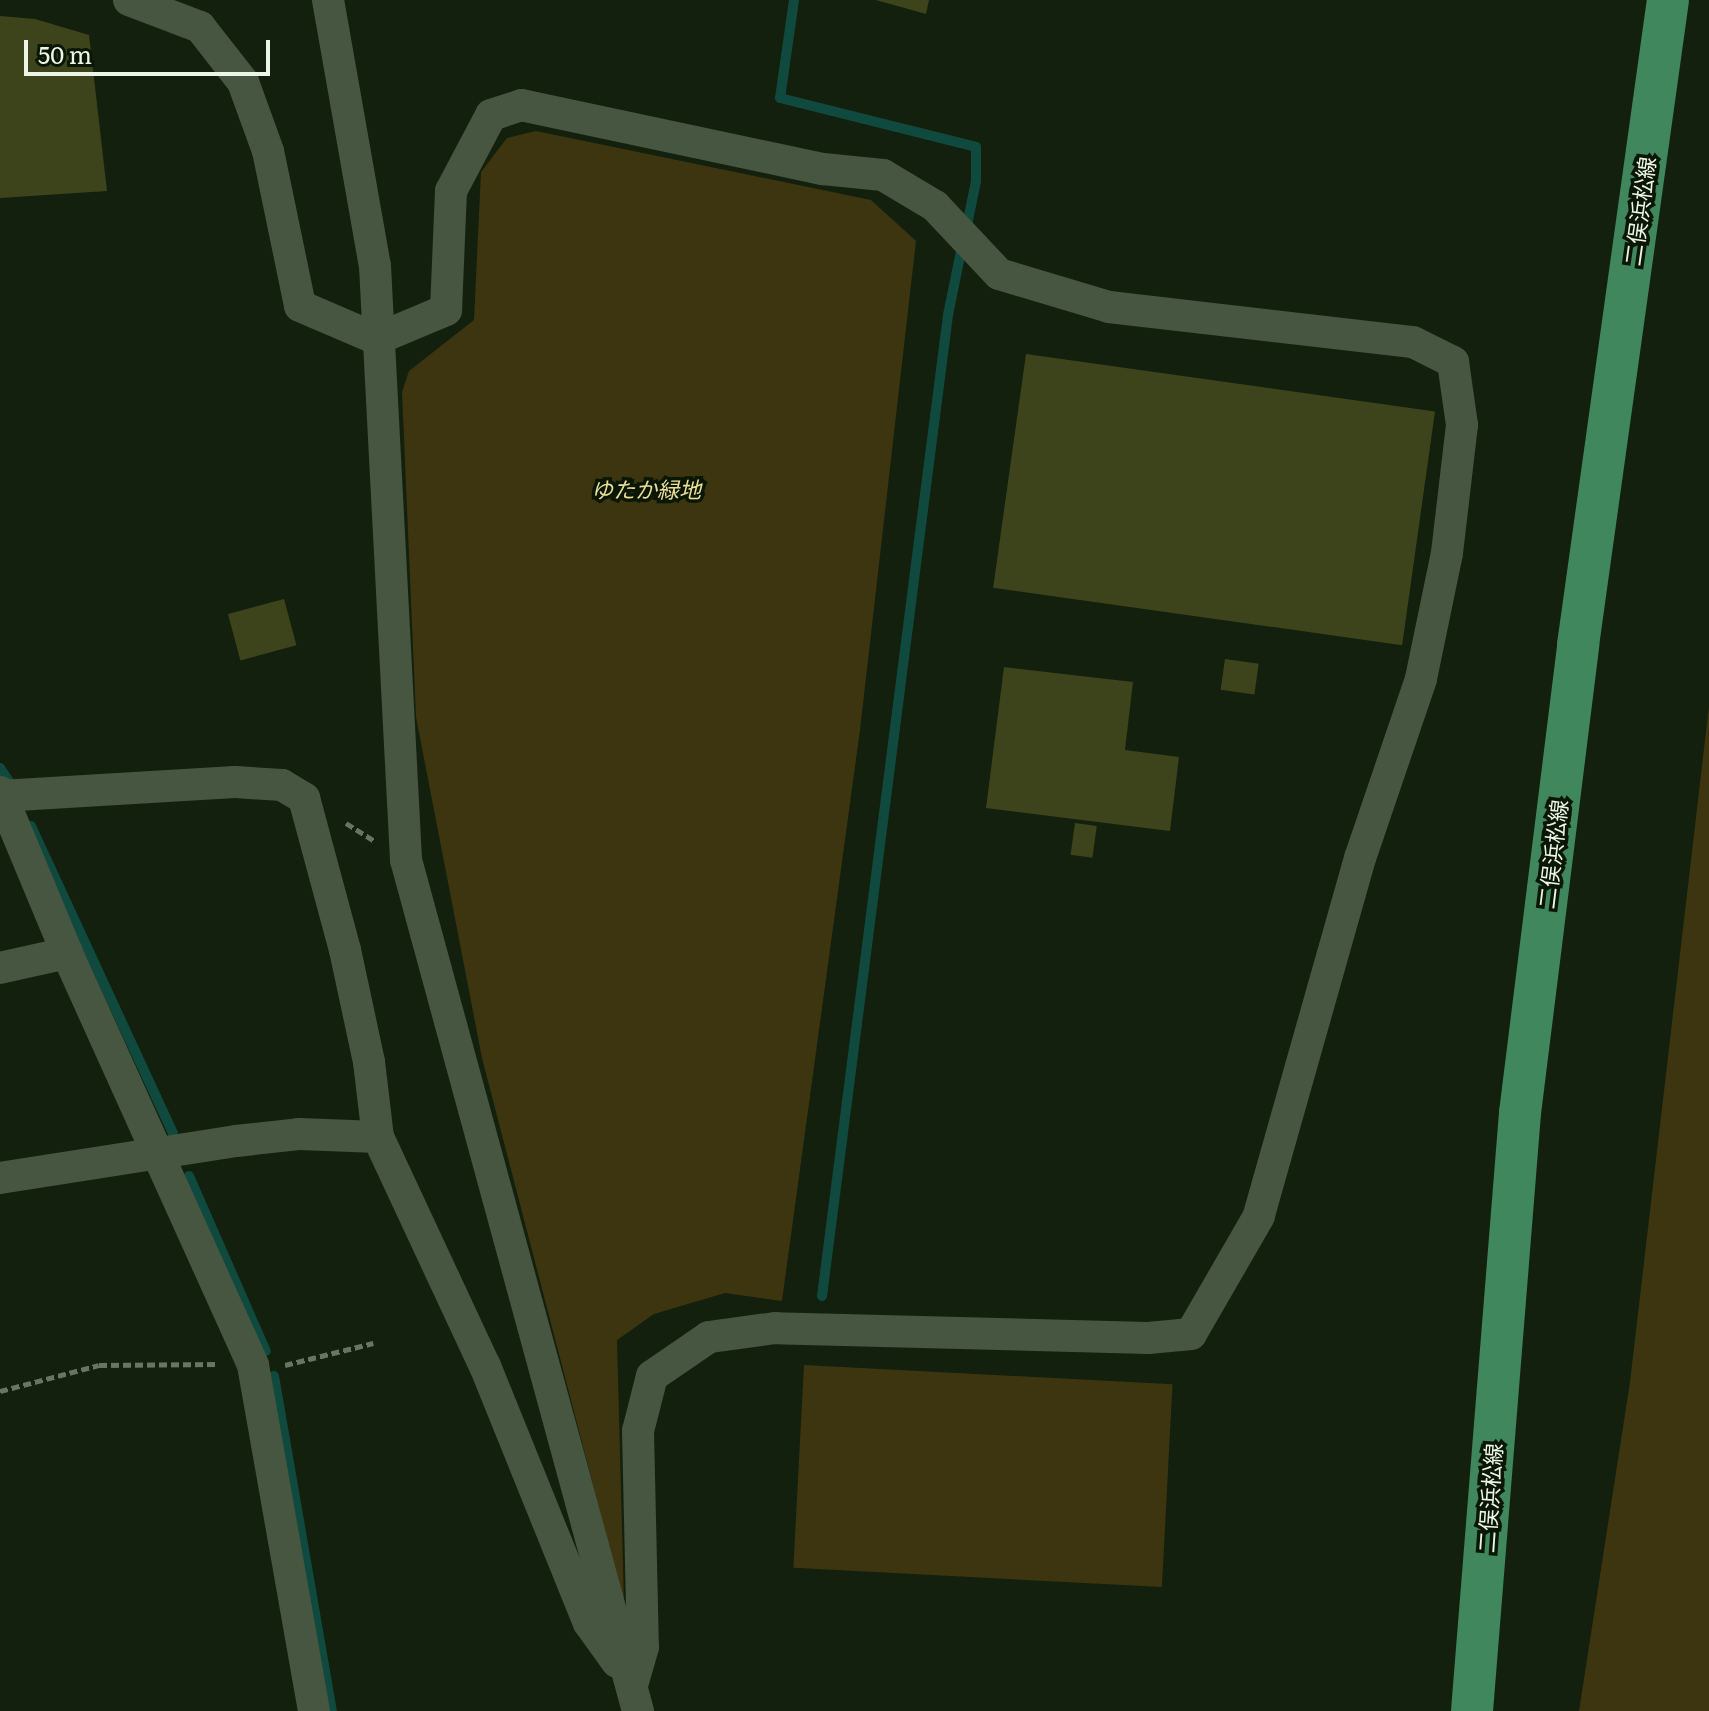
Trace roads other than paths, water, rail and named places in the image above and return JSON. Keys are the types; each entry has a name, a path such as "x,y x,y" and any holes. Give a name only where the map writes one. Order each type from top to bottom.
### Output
{"main road":[{"name":"二俣浜松線","path":"1472,1711 1520,1113 1578,645 1668,0"}],"street":[{"path":"129,0 200,27 243,82 268,151 300,306 377,339 446,310 451,191 491,115 521,105 823,169 883,175 947,219 999,274 1109,307 1413,342 1453,362 1462,425 1445,567 1421,679 1360,858 1259,1216 1217,1292 1191,1334 1163,1337 775,1328 709,1337 652,1376 638,1431 643,1647 635,1698"},
{"path":"328,0 375,266 406,860 635,1698"},
{"path":"314,1711 253,1365 161,1155 67,953 8,795 235,782 282,785 304,798 345,950 369,1062 378,1137 485,1366 589,1623 635,1698"},
{"path":"0,968 67,953"},
{"path":"0,1178 299,1134 378,1137"}],"waterway":[{"path":"794,0 780,98 976,147 976,181 966,230"},
{"path":"822,1296 948,315 962,246"},
{"path":"0,768 12,786"},
{"path":"31,826 173,1133"},
{"path":"189,1176 266,1351"},
{"path":"274,1376 332,1711"}],"park label":[{"name":"ゆたか緑地","path":"646,489"}]}
